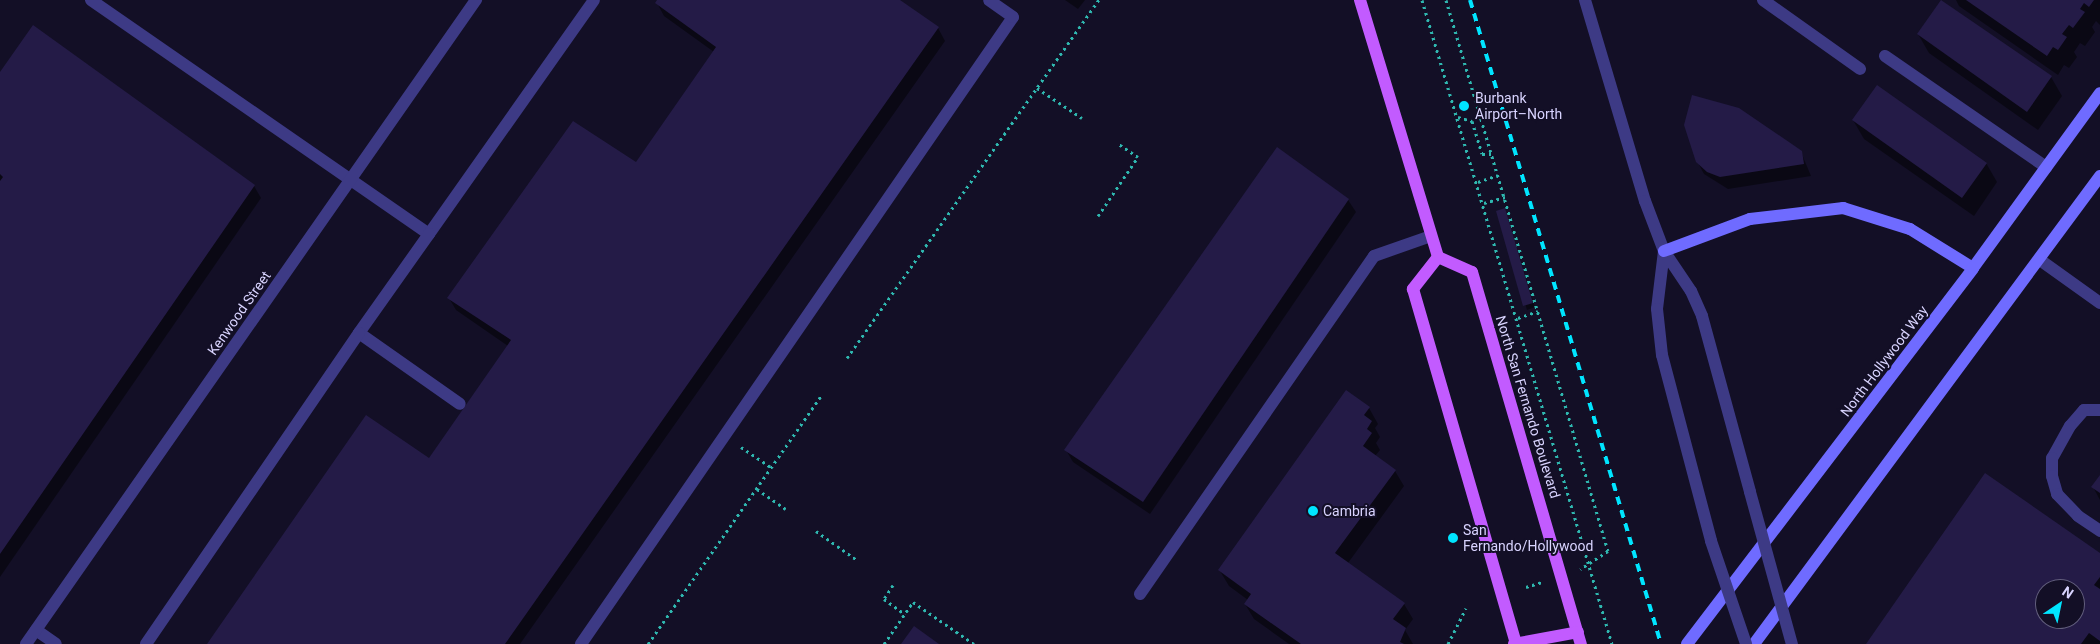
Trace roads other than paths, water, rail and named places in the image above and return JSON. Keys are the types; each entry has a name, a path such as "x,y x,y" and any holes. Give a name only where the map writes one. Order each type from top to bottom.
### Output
{"main road":[{"path":"1360,0 1438,258 1413,289 1515,644 1580,638"},
{"name":"North Hollywood Way","path":"1687,644 1973,268 2100,93"},
{"path":"1754,644 2040,260 2100,176"},
{"path":"1664,251 1750,219 1843,208 1910,229 1973,268"},
{"name":"North San Fernando Boulevard","path":"1438,258 1472,272 1580,638"},
{"path":"1567,644 1580,638"}],"street":[{"path":"92,0 429,234"},
{"name":"Kenwood Street","path":"26,644 476,0"},
{"path":"146,644 359,333 594,0"},
{"path":"581,644 1013,17 989,0"},
{"path":"1585,0 1645,200 1664,251 1691,291 1702,316 1792,644"},
{"path":"1763,0 1860,69"},
{"path":"1885,56 2046,167"},
{"path":"1140,594 1374,256 1431,236"},
{"path":"1664,251 1657,309 1662,354 1711,541 1746,644"},
{"path":"2040,260 2100,303"},
{"path":"359,333 460,404"},
{"path":"2100,410 2084,410 2070,426 2052,458 2052,476 2057,494 2078,516 2100,531"},
{"path":"36,630 56,644"}],"railway":[{"path":"1470,0 1661,644"}],"place":[{"name":"Burbank Airport–North","path":"1464,106"},
{"name":"Cambria","path":"1313,511"},
{"name":"San Fernando/Hollywood","path":"1453,538"}]}
